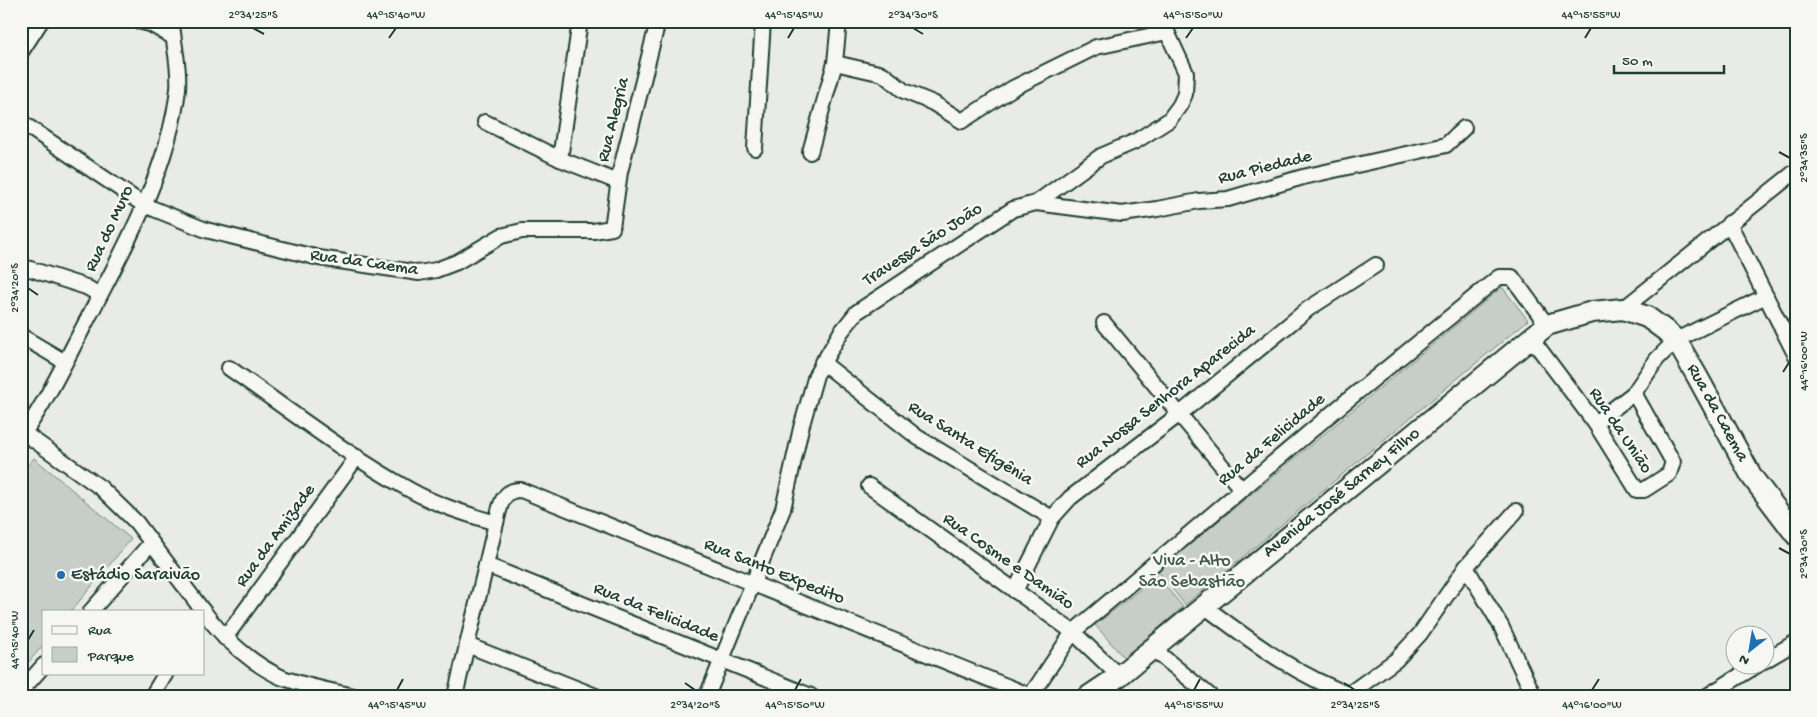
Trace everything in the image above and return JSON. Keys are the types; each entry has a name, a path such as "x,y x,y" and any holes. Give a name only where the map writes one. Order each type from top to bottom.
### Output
{"main road":[{"path":"1547,325 1592,312 1623,309"},
{"name":"Rua da Caema","path":"1623,309 1652,320 1676,340 1752,476 1796,535"},
{"name":"Avenida José Sarney Filho","path":"1089,696 1119,676 1547,325"}],"street":[{"path":"21,52 41,21"},
{"path":"138,21 150,24 173,37"},
{"name":"Rua do Muro","path":"23,435 65,362 144,205 168,140 178,90 179,70 172,21"},
{"path":"560,159 580,21"},
{"name":"Rua Alegria","path":"612,228 618,182 658,21"},
{"path":"755,148 763,21"},
{"path":"810,152 835,63 839,21"},
{"path":"835,63 883,74 904,91 933,103 962,121 1013,88 1096,47 1164,27"},
{"name":"Travessa São João","path":"754,584 783,509 801,428 822,362 856,312 1013,209 1036,203 1101,156 1136,141 1169,120 1180,105 1184,94 1186,73 1164,27"},
{"name":"Rua da Caema","path":"21,122 144,205 206,230 319,258 418,273 436,270 457,262 501,236 522,231 593,231 612,228"},
{"path":"485,122 560,159 618,182"},
{"name":"Rua Piedade","path":"1036,203 1122,214 1228,199 1302,177 1434,148 1446,144 1464,128"},
{"path":"1623,309 1796,171"},
{"path":"1729,223 1796,356"},
{"path":"21,266 86,287 100,294"},
{"name":"Rua Nossa Senhora Aparecida","path":"1015,591 1052,518 1083,487 1181,414 1308,309 1376,266"},
{"name":"Rua da Felicidade","path":"1031,695 1073,632 1499,277 1506,275 1512,277 1547,325"},
{"path":"1595,423 1634,393 1657,359 1676,340 1766,296"},
{"path":"1104,323 1242,490"},
{"path":"21,336 65,362"},
{"name":"Rua da União","path":"1531,338 1595,423 1637,490 1644,490 1669,474 1673,462 1634,393"},
{"name":"Rua Santa Efigênia","path":"822,362 917,437 1052,518"},
{"path":"229,368 357,457 419,494 445,507 496,523 454,696"},
{"path":"23,435 101,488 136,522 199,610"},
{"name":"Rua da Amizade","path":"225,638 357,457"},
{"name":"Rua Cosme e Damião","path":"869,486 1073,632 1119,676"},
{"name":"Rua Santo Expedito","path":"496,523 503,497 513,490 521,490 754,584 1005,691 1031,695"},
{"path":"1204,606 1255,644 1296,670 1352,695 1396,660 1420,634 1466,567 1516,511"},
{"path":"93,610 151,543"},
{"name":"Rua da Felicidade","path":"486,565 811,696"},
{"path":"1466,567 1501,626 1534,696"},
{"path":"707,696 754,584"},
{"path":"205,618 225,638 260,665 283,677 354,696"},
{"path":"1774,655 1796,642"},
{"path":"467,645 596,696"},
{"path":"1152,648 1210,696"},
{"path":"21,691 42,668"},
{"path":"152,696 165,674"},
{"path":"1707,696 1743,674"}],"green space":[{"name":"Viva - Alto São Sebastião","path":"1502,287 1528,320 1185,605 1158,571"},
{"name":"Estádio Saraivão","path":"34,458 131,539 72,610 42,610 42,646 21,671 21,473"},
{"path":"1157,576 1183,607 1124,658 1095,625"}],"place":[{"name":"Estádio Saraivão","path":"61,575"}]}
